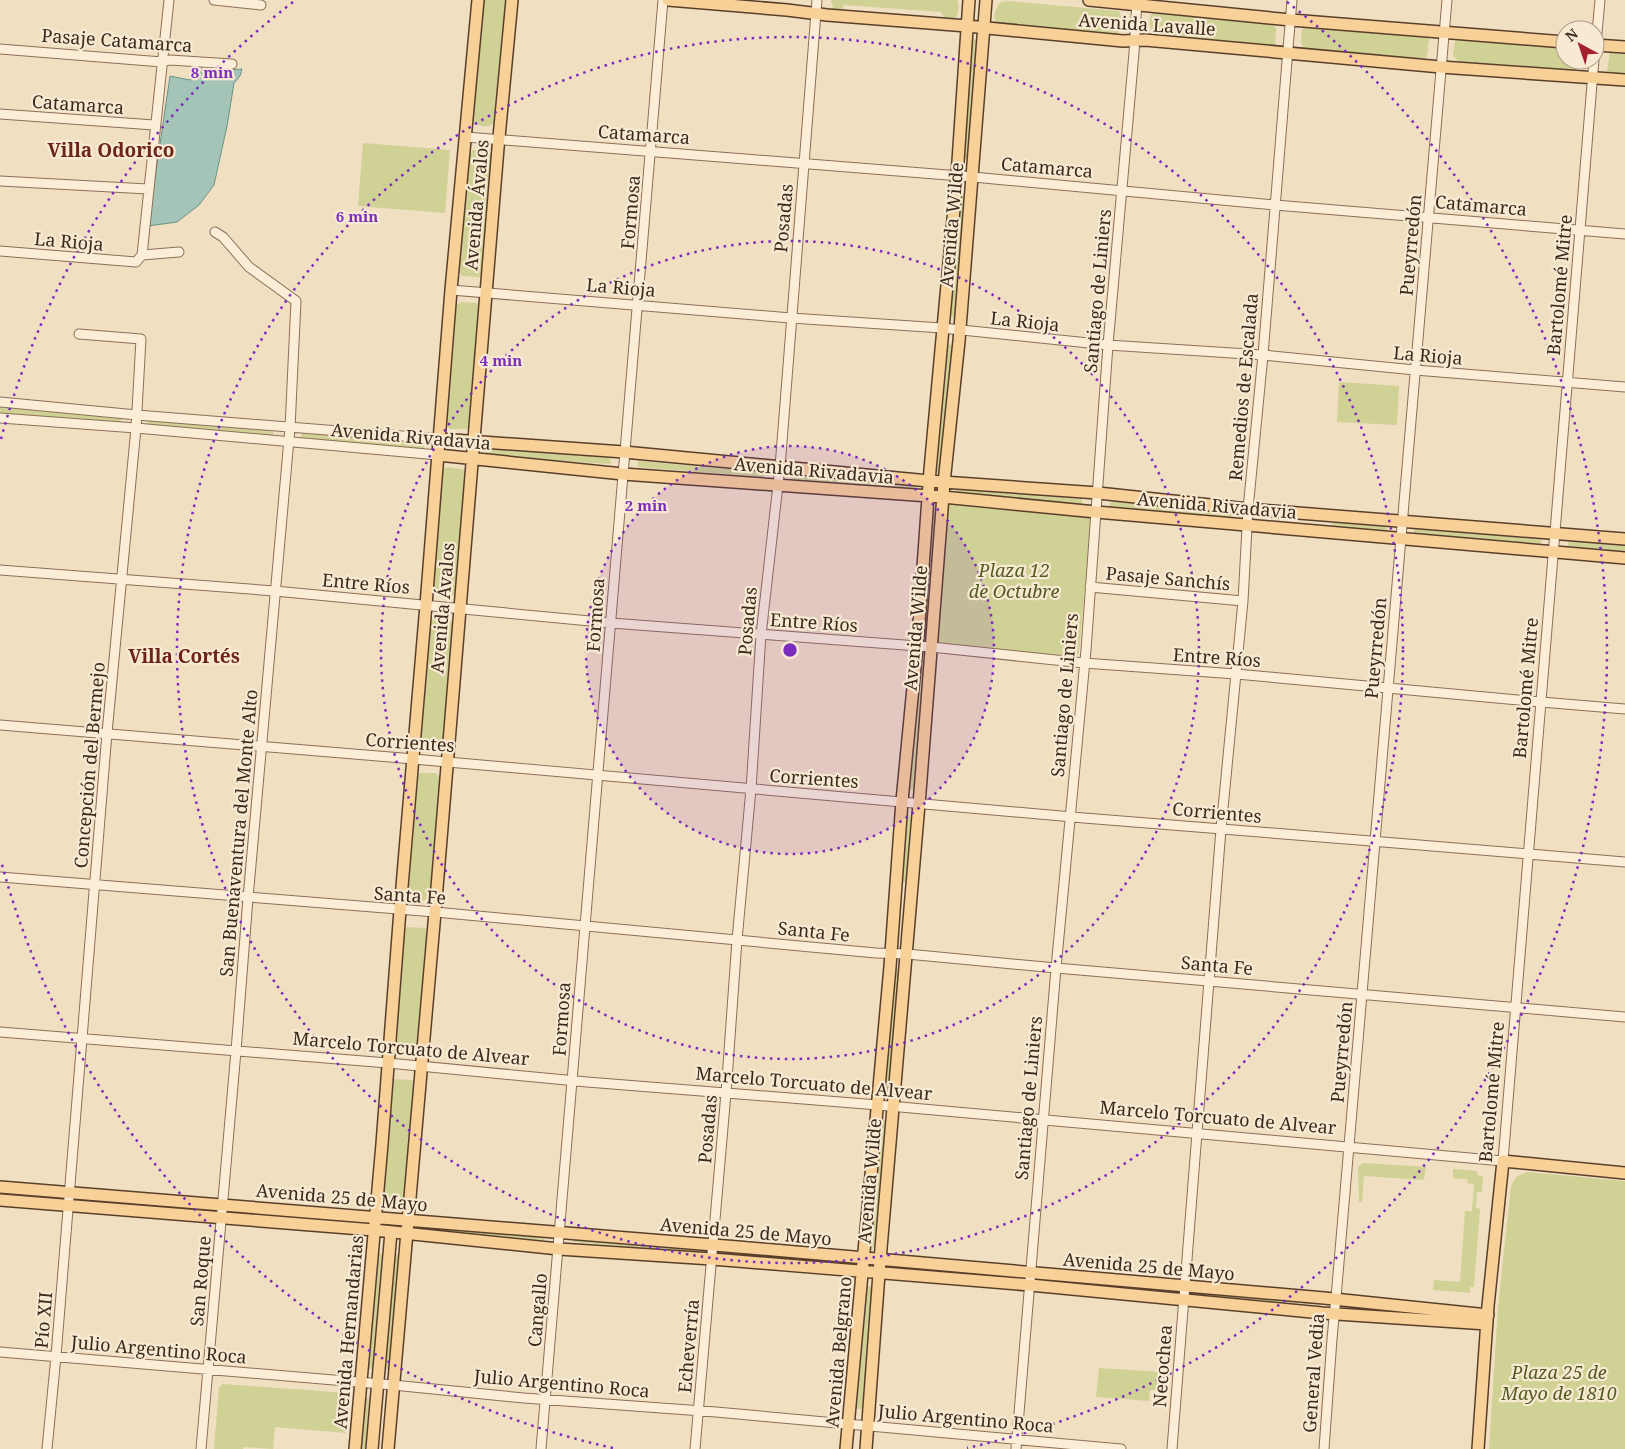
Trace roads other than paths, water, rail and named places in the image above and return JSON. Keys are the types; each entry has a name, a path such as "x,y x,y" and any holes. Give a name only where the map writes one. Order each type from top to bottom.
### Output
{"main road":[{"name":"Avenida Ávalos","path":"375,1217 451,290 478,0"},
{"name":"Avenida Ávalos","path":"409,1220 420,1066 435,912 512,0"},
{"name":"Avenida Lavalle","path":"668,0 1123,41 1134,40 1288,52 1441,68 1625,80"},
{"name":"Avenida Wilde","path":"863,1258 891,954 942,328 957,176 969,0"},
{"name":"Avenida Wilde","path":"880,1260 986,0"},
{"name":"Avenida Lavalle","path":"1089,0 1137,2 1291,20 1555,41"},
{"path":"1605,48 1625,47"},
{"name":"Avenida Rivadavia","path":"440,438 624,452 929,481 1098,493 1248,509 1625,539"},
{"name":"Avenida Rivadavia","path":"438,455 623,474 944,497 1625,558"},
{"path":"1320,531 1322,515"},
{"name":"Marcelo Torcuato de Alvear","path":"1503,1161 1625,1173"},
{"name":"Bartolomé Mitre","path":"1478,1449 1487,1319 1503,1161"},
{"name":"Avenida 25 de Mayo","path":"0,1187 713,1245 1336,1299 1487,1319"},
{"name":"Avenida 25 de Mayo","path":"0,1200 374,1230 559,1249 712,1259 1030,1285 1334,1314 1487,1319"},
{"name":"Avenida Hernandarias","path":"355,1449 375,1217"},
{"path":"388,1449 409,1220"},
{"name":"Avenida Hernandarias","path":"372,1449 391,1232"},
{"name":"Avenida Belgrano","path":"846,1449 863,1258"},
{"name":"Avenida Belgrano","path":"866,1449 880,1260"}],"street":[{"path":"139,259 169,0"},
{"path":"214,0 261,6"},
{"name":"Formosa","path":"560,1233 584,926 599,774 624,452 664,0"},
{"name":"Posadas","path":"713,1245 762,635 780,467 817,0"},
{"name":"Remedios de Escalada","path":"1184,1286 1243,601 1248,509 1264,355 1292,0"},
{"name":"Pueyrredón","path":"1336,1299 1447,0"},
{"path":"1598,20 1600,0"},
{"name":"Santiago de Liniers","path":"1016,1449 1056,968 1084,663 1137,2"},
{"name":"Pasaje Catamarca","path":"0,49 162,62 170,60 232,64"},
{"name":"Bartolomé Mitre","path":"1503,1161 1594,70"},
{"name":"Catamarca","path":"0,114 154,125"},
{"name":"Catamarca","path":"466,136 972,176 1275,205 1625,234"},
{"path":"0,181 148,189"},
{"name":"San Buenaventura del Monte Alto","path":"215,232 223,237 249,266 296,301 290,428 274,591 222,1205"},
{"name":"La Rioja","path":"0,251 139,259 179,252"},
{"name":"La Rioja","path":"451,290 791,318 942,328 1108,345 1264,355 1416,370 1625,386"},
{"name":"Concepción del Bermejo","path":"69,1193 96,886 107,733 136,428 141,339 79,334"},
{"name":"Avenida Rivadavia","path":"0,402 290,428 440,438"},
{"name":"Avenida Rivadavia","path":"0,418 438,455"},
{"name":"Entre Ríos","path":"0,570 274,591 611,623 931,647 1084,663 1236,674 1625,709"},
{"name":"Pasaje Sanchís","path":"1090,587 1243,601"},
{"name":"Corrientes","path":"0,725 447,761 751,789 1625,862"},
{"name":"Santa Fe","path":"0,877 435,912 891,954 1625,1017"},
{"name":"Marcelo Torcuato de Alvear","path":"0,1032 878,1105 1503,1161"},
{"name":"Pío XII","path":"47,1449 69,1193"},
{"name":"San Roque","path":"201,1449 222,1205"},
{"name":"Cangallo","path":"541,1449 560,1233"},
{"name":"Echeverría","path":"695,1449 713,1245"},
{"name":"Necochea","path":"1172,1449 1184,1286"},
{"name":"General Vedia","path":"1324,1449 1336,1299"},
{"name":"Julio Argentino Roca","path":"0,1352 546,1399 699,1410 1121,1449"}],"district":[{"name":"Villa Odorico","path":"111,150"},
{"name":"Villa Cortés","path":"184,656"}],"park label":[{"name":"Plaza 12 de Octubre","path":"1014,580"},
{"name":"Plaza 25 de Mayo de 1810","path":"1559,1382"}]}
